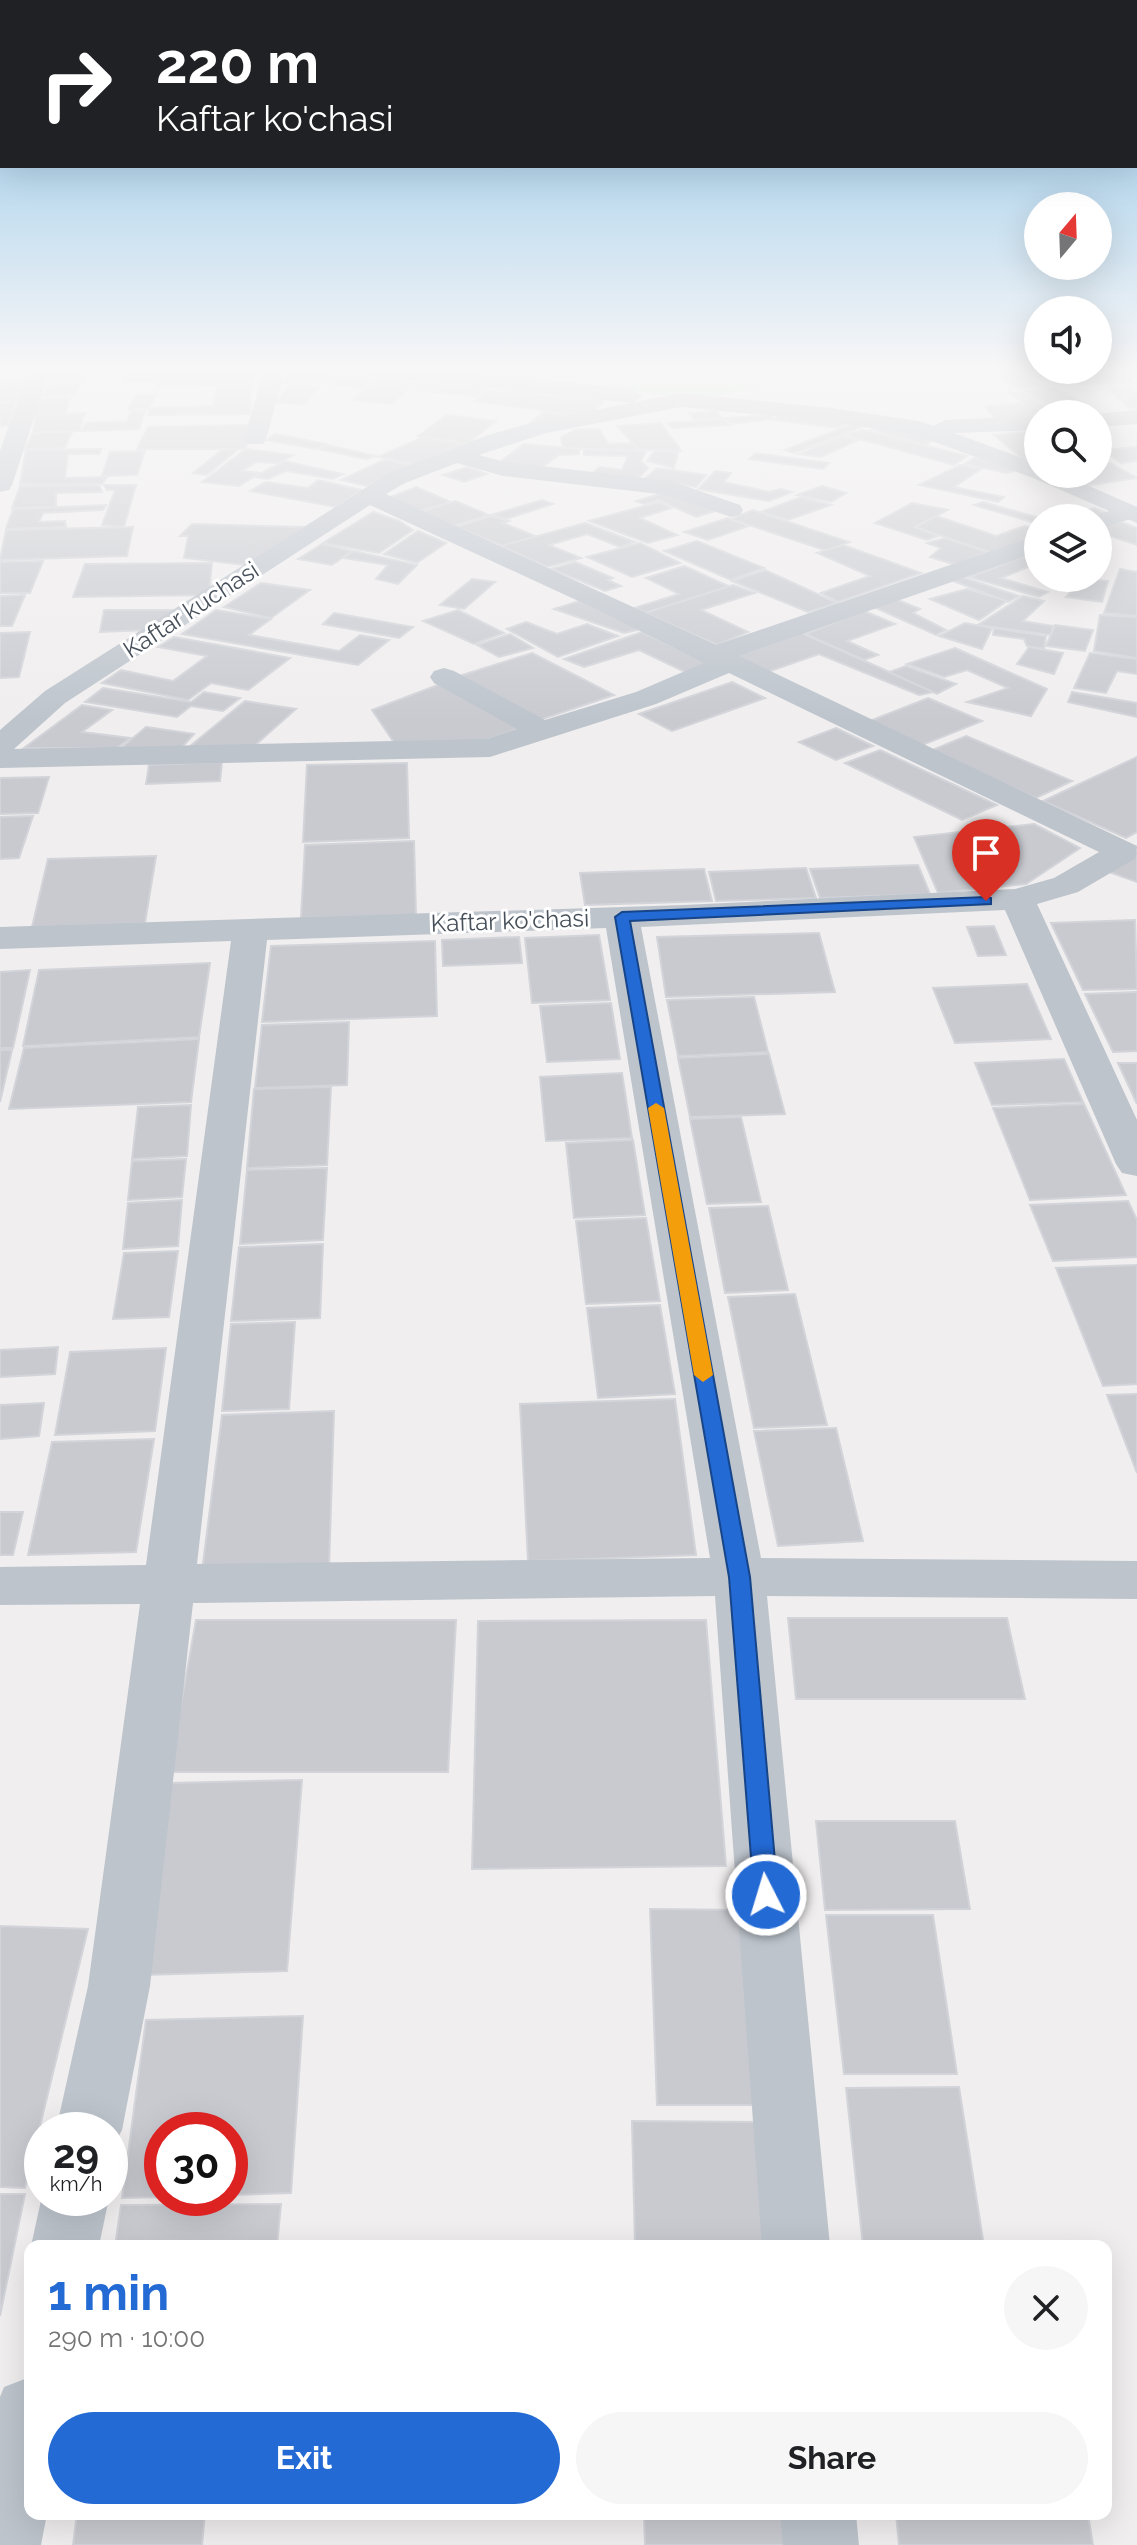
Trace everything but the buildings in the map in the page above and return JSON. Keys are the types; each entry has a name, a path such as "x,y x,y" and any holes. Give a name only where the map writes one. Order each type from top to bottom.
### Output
{"street":[{"name":"Kaftar kuchasi","path":"0,746 55,697 385,485"},
{"path":"642,485 671,488 731,510"},
{"name":"Kaftar kuchasi","path":"1074,488 1132,514"},
{"path":"368,495 1130,847"},
{"path":"1112,519 1132,514"},
{"path":"0,759 490,748 646,698 719,659 1024,548"},
{"path":"444,677 544,732"},
{"name":"Kaftar ko'chasi","path":"0,938 622,917 1017,899 1066,885 1130,847"},
{"path":"1017,899 1137,1164"},
{"path":"622,917 739,1577 795,2240"},
{"path":"93,2112 119,1986 250,930"},
{"path":"0,1586 739,1577 1137,1580"},
{"path":"66,2240 71,2216"},
{"path":"3,2545 24,2442"},
{"path":"819,2520 821,2545"}],"slow traffic":[{"path":"656,1108 703,1375"}],"route":[{"path":"766,1895 739,1577 622,917 986,901"}]}
